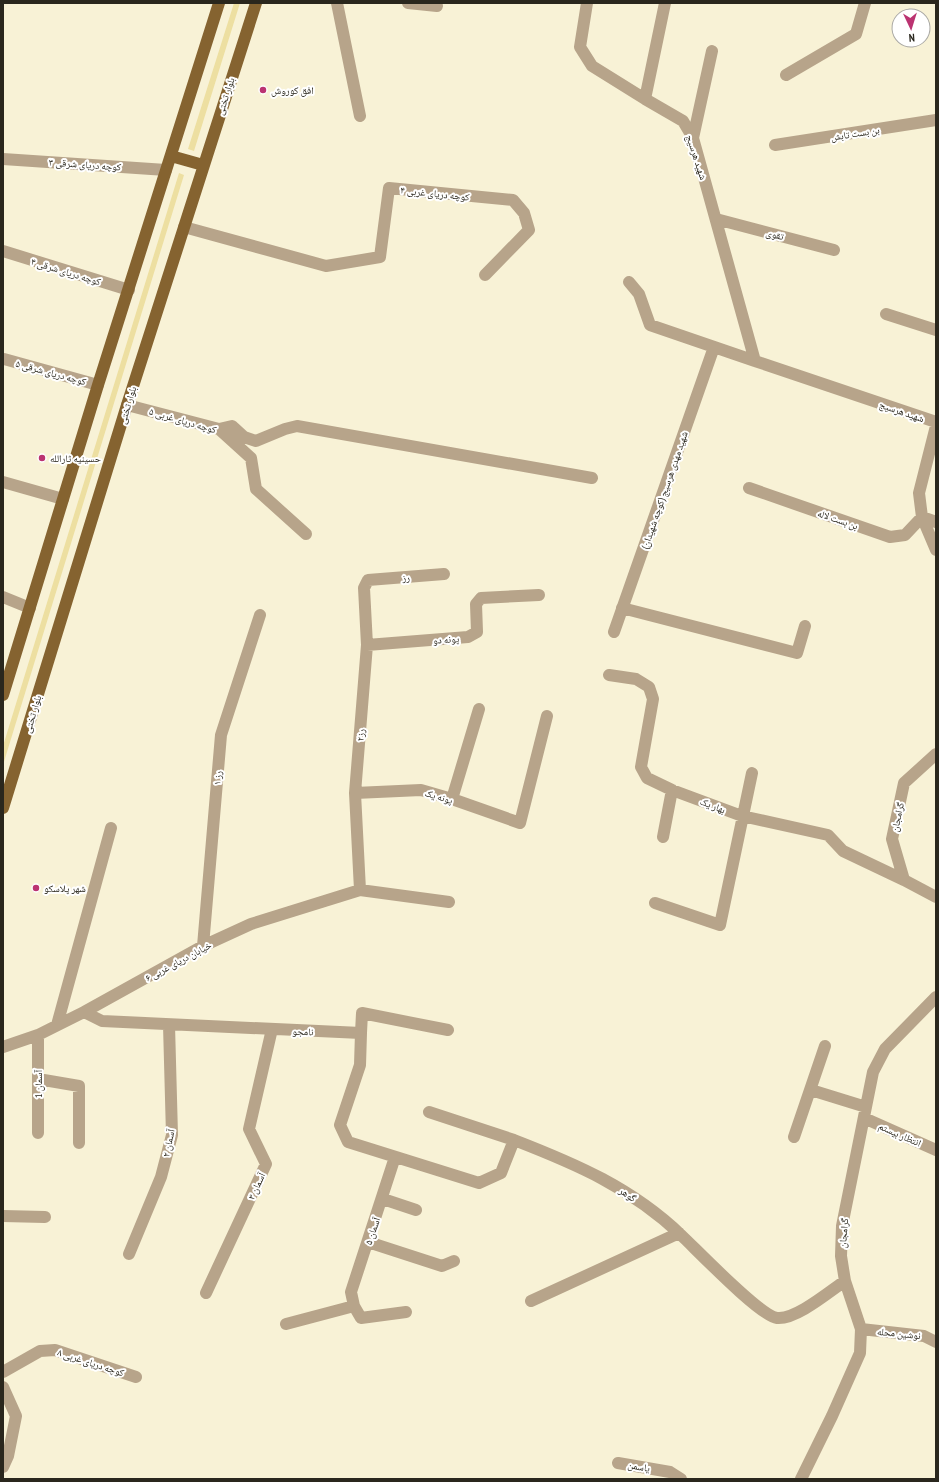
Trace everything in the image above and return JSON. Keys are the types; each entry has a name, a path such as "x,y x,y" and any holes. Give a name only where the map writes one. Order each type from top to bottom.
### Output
{"main road":[{"path":"3,695 98,385 219,3"},
{"name":"بلوار تختی","path":"3,808 127,405 256,3"},
{"path":"171,156 203,165"}],"street":[{"path":"337,3 360,116"},
{"path":"408,3 437,6"},
{"name":"شهید هرسیج","path":"587,3 580,46 592,66 644,99 683,121 693,138 755,361"},
{"path":"644,99 665,3"},
{"path":"786,75 856,34 865,3"},
{"path":"693,138 712,51"},
{"name":"بن بست تابش","path":"775,145 936,120"},
{"name":"کوچه دریای شرقی ۳","path":"3,159 166,170"},
{"name":"کوچه دریای غربی ۴","path":"184,227 326,266 380,257 388,188 513,200 524,213 529,230 485,275"},
{"name":"تقوی","path":"716,219 834,250"},
{"name":"کوچه دریای شرقی ۴","path":"3,251 129,290"},
{"name":"شهید هرسیج","path":"629,282 639,294 650,325 936,422"},
{"path":"886,314 936,330"},
{"name":"شهید مهدی هرسیج (کوچه شهیدان)","path":"614,632 714,347"},
{"name":"کوچه دریای شرقی ۵","path":"4,359 98,385"},
{"name":"کوچه دریای غربی ۵","path":"127,405 219,429 251,458 256,489 306,534"},
{"path":"219,429 232,426 244,437 256,441 285,429 297,426 592,478"},
{"path":"936,426 918,493 922,517 936,550"},
{"path":"3,482 63,499"},
{"name":"بن بست لاله","path":"749,488 890,537 904,535 922,517"},
{"path":"922,517 936,522"},
{"name":"رز","path":"368,580 444,574"},
{"name":"رز۲","path":"360,890 355,793 367,645 364,588 368,580"},
{"name":"پونه دو","path":"367,645 468,637 477,632 476,604 481,598 540,594"},
{"path":"3,597 30,608"},
{"path":"622,608 797,653 805,626"},
{"name":"رز ۱","path":"203,946 221,735 260,615"},
{"name":"بهار یک","path":"609,675 636,679 649,687 653,699 641,767 647,778 672,790 742,816 828,835 843,851 904,880"},
{"path":"452,799 479,709"},
{"name":"پونه یک","path":"355,793 421,790 452,799 520,823 547,716"},
{"name":"گرامجان","path":"904,880 892,839 904,783 936,754"},
{"path":"655,903 720,925 752,773"},
{"path":"663,837 672,790"},
{"path":"57,1025 111,828"},
{"path":"904,880 936,897"},
{"path":"360,890 449,902"},
{"name":"خیابان دریای غربی ۶","path":"3,1047 38,1035 84,1012 203,946 251,924 360,890"},
{"name":"گرامجان","path":"801,1479 832,1416 860,1353 861,1329 845,1281 841,1256 842,1226 873,1072 885,1049 936,997"},
{"name":"نامجو","path":"84,1012 102,1022 361,1033"},
{"path":"448,1030 362,1013 360,1065 340,1125 348,1142 480,1183 501,1173 514,1140"},
{"name":"آسمان ۲","path":"129,1254 161,1177 172,1135 170,1025"},
{"name":"آسمان ۳","path":"206,1293 266,1164 248,1129 272,1029"},
{"name":"آسمان 1","path":"38,1035 38,1133"},
{"path":"794,1137 825,1046"},
{"path":"38,1079 79,1086 79,1143"},
{"name":"انتظار بیستم","path":"811,1090 865,1113 936,1150"},
{"name":"گوهر","path":"429,1112 514,1140 563,1159 616,1186 636,1198 679,1233 766,1314 777,1318 794,1315 845,1281"},
{"name":"آسمان ۵","path":"354,1306 351,1292 383,1198 395,1157"},
{"path":"383,1198 416,1210"},
{"path":"3,1216 45,1217"},
{"path":"531,1301 679,1233"},
{"path":"368,1242 442,1266 454,1261"},
{"path":"286,1324 354,1306 361,1318 406,1312"},
{"name":"نوشین محله","path":"861,1329 924,1336 936,1342"},
{"name":"کوچه دریای غربی ۸","path":"3,1372 40,1351 55,1350 136,1377"},
{"path":"3,1387 16,1416 8,1456 3,1467"},
{"name":"یاسمن","path":"618,1463 670,1472 681,1479"}],"shaded area":[{"path":"234,3 240,3 194,151 188,149"},
{"path":"179,173 184,175 3,765 3,746"}],"place":[{"name":"افق کوروش","path":"263,90"},
{"name":"حسینیه ثارالله","path":"42,458"},
{"name":"شهر پلاسکو","path":"36,888"}]}
